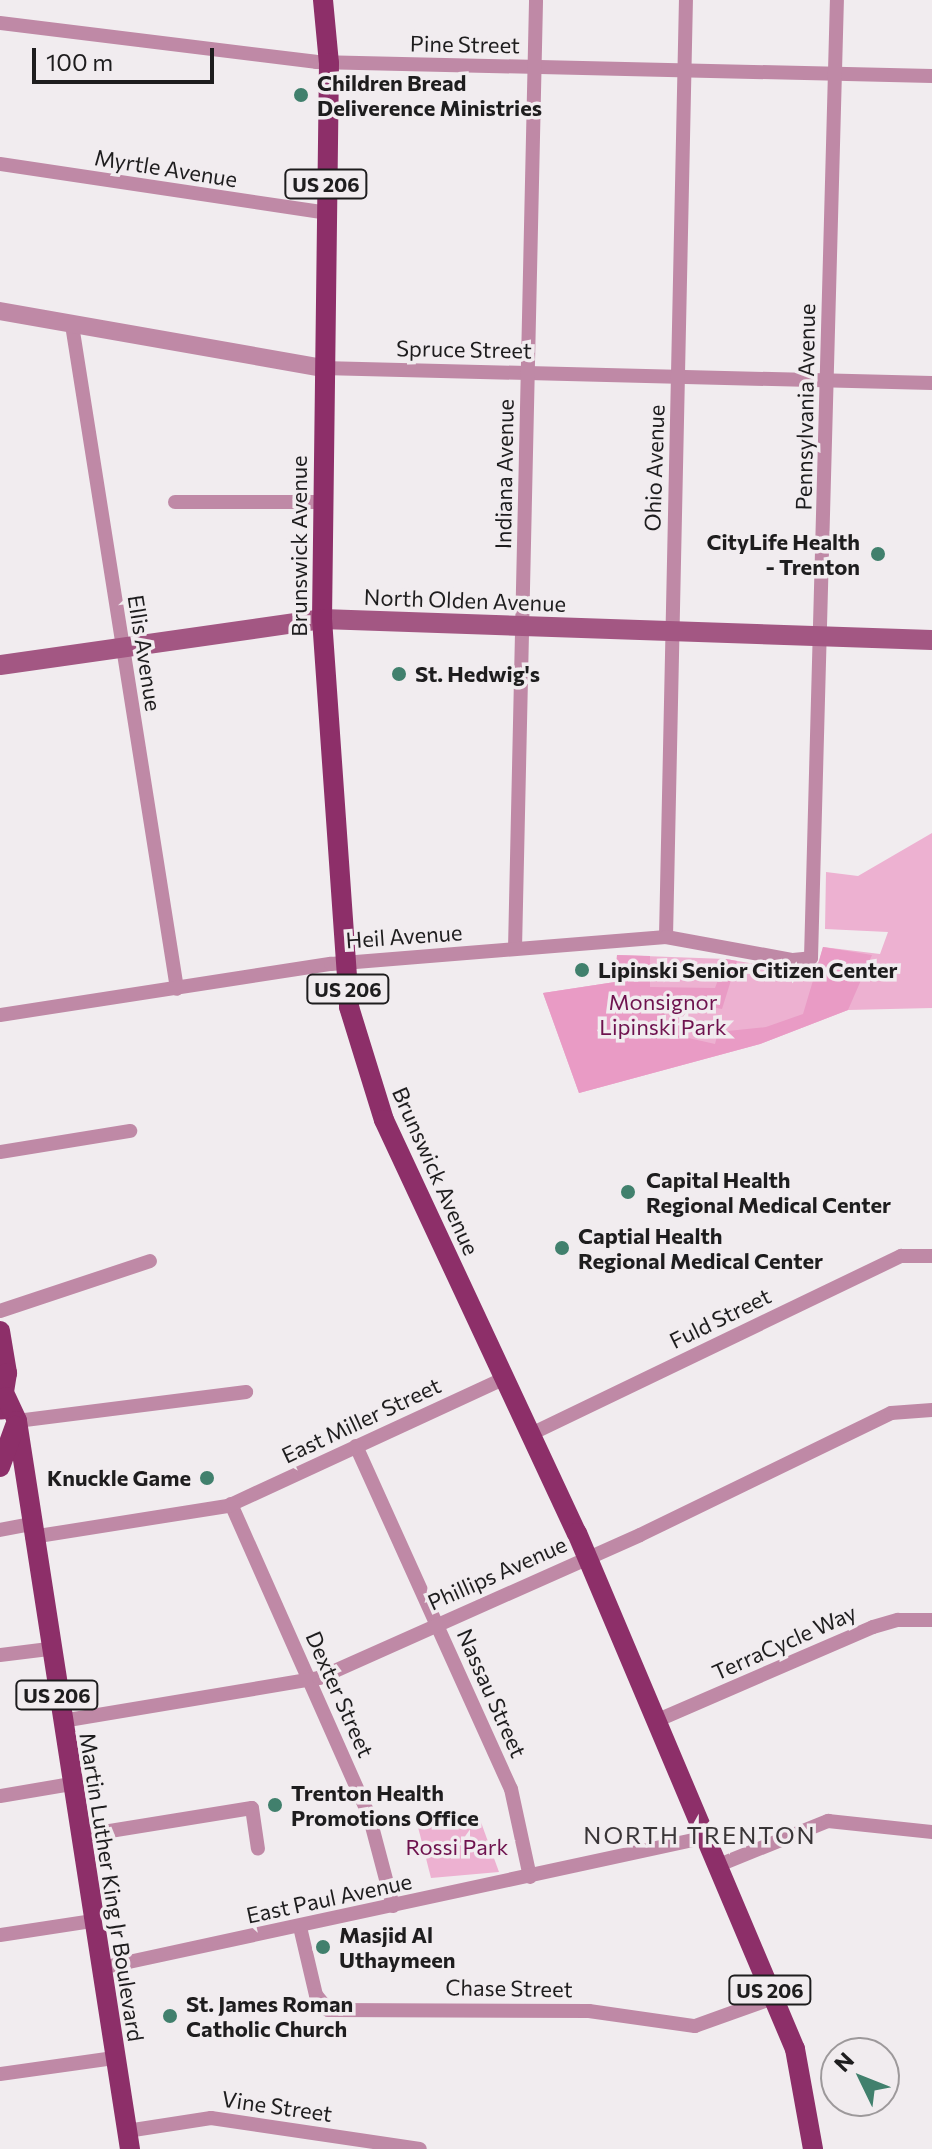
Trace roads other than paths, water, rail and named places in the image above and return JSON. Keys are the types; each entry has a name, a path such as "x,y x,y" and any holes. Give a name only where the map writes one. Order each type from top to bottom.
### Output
{"main road":[{"name":"Brunswick Avenue","path":"323,0 329,63 322,368 322,619 349,1007 380,1109 588,1558 795,2049 813,2149"},
{"name":"North Olden Avenue","path":"0,665 322,619 929,637"},
{"name":"US 206","path":"0,1331 6,1407"},
{"path":"0,1467 6,1407"},
{"name":"Martin Luther King Jr Boulevard","path":"6,1407 31,1530 128,2140"}],"street":[{"name":"Indiana Avenue","path":"515,949 536,0"},
{"name":"Ohio Avenue","path":"666,937 686,0"},
{"name":"Pennsylvania Avenue","path":"811,958 823,634 837,0"},
{"name":"Pine Street","path":"0,23 329,63 932,76"},
{"name":"Myrtle Avenue","path":"0,164 326,213"},
{"name":"Spruce Street","path":"0,311 322,368 932,383"},
{"name":"Ellis Avenue","path":"72,325 177,989"},
{"path":"175,502 322,502"},
{"name":"Heil Avenue","path":"0,1015 345,963 666,937 793,960 811,958"},
{"path":"0,1152 130,1131"},
{"name":"Fuld Street","path":"531,1434 901,1256 932,1256"},
{"path":"0,1311 150,1261"},
{"name":"East Miller Street","path":"0,1530 31,1530 234,1503 505,1378"},
{"path":"6,1407 246,1392"},
{"name":"Phillips Avenue","path":"62,1721 311,1680 588,1558 891,1413 932,1410"},
{"name":"Nassau Street","path":"356,1446 511,1789 530,1877"},
{"name":"Dexter Street","path":"234,1503 378,1838 393,1906"},
{"name":"TerraCycle Way","path":"658,1720 873,1627 898,1620 932,1620"},
{"path":"0,1655 49,1649"},
{"path":"0,1796 71,1784"},
{"path":"79,1836 252,1808 258,1849"},
{"path":"719,1865 828,1821 932,1832"},
{"name":"East Paul Avenue","path":"101,1968 707,1837"},
{"path":"0,1935 93,1921"},
{"name":"Chase Street","path":"300,1927 316,1995 328,2010 589,2011 695,2026 773,1998"},
{"path":"0,2074 114,2058"},
{"name":"Vine Street","path":"128,2140 203,2118 420,2149"}],"place":[{"name":"Children Bread Deliverence Ministries","path":"301,95"},
{"name":"CityLife Health - Trenton","path":"878,554"},
{"name":"St. Hedwig's","path":"399,674"},
{"name":"Lipinski Senior Citizen Center","path":"582,970"},
{"name":"Capital Health Regional Medical Center","path":"628,1192"},
{"name":"Captial Health Regional Medical Center","path":"562,1248"},
{"name":"Knuckle Game","path":"207,1478"},
{"name":"Trenton Health Promotions Office","path":"275,1805"},
{"name":"Masjid Al Uthaymeen","path":"323,1947"},
{"name":"St. James Roman Catholic Church","path":"170,2016"}],"district":[{"name":"NORTH TRENTON","path":"700,1835"}],"park label":[{"name":"Monsignor Lipinski Park","path":"663,1014"},
{"name":"Rossi Park","path":"457,1847"}]}
